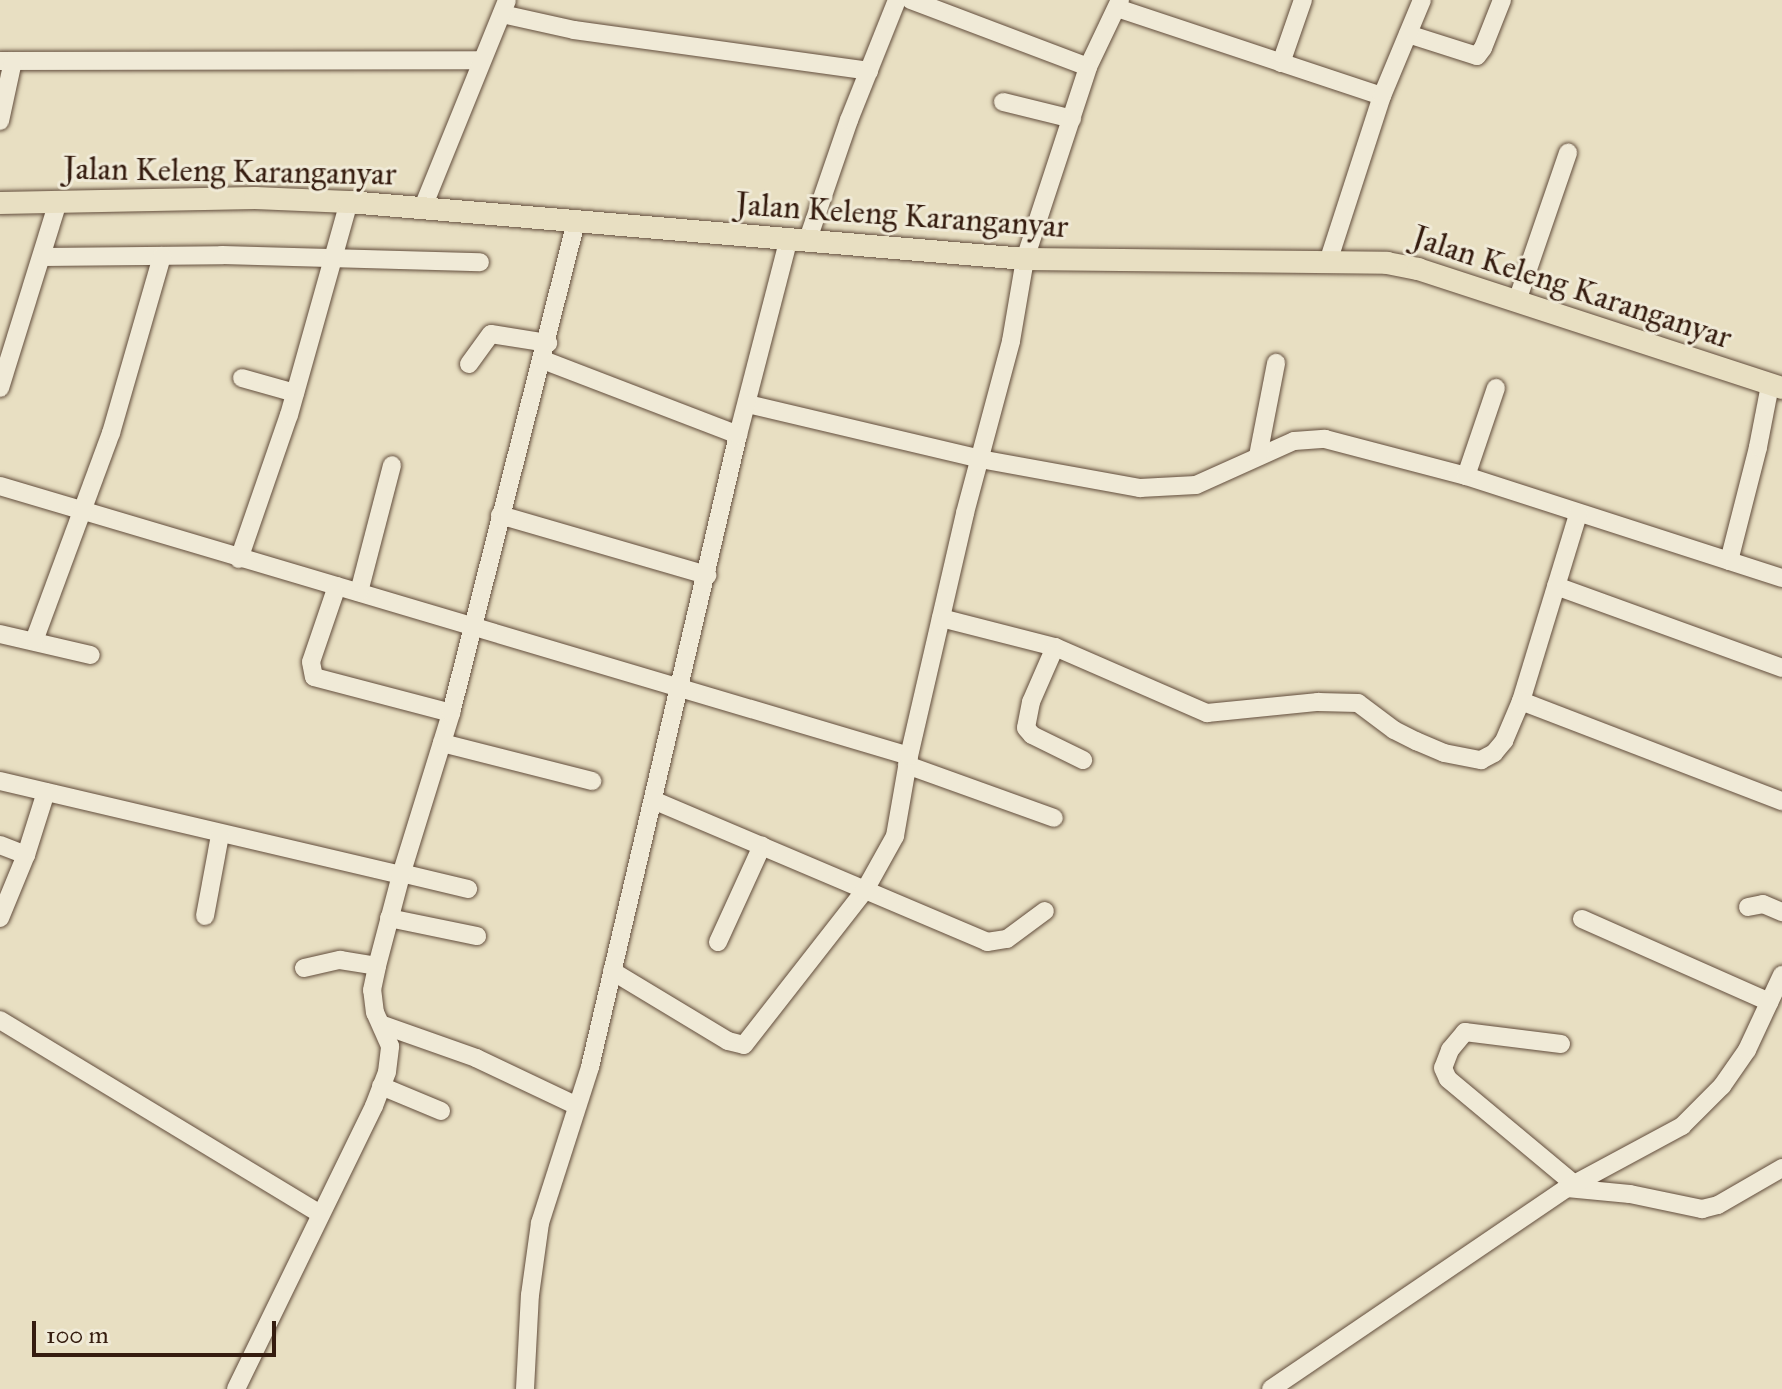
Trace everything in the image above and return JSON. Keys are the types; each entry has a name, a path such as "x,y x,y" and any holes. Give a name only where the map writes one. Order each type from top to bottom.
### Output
{"main road":[{"name":"Jalan Keleng Karanganyar","path":"0,203 255,198 349,202 1025,259 1402,265 1776,386"}],"street":[{"path":"525,1389 530,1295 540,1223 575,1105 590,1067 738,435 775,296 897,0"},
{"path":"911,0 1088,67"},
{"path":"1281,63 1303,0"},
{"path":"1328,262 1382,96 1422,0"},
{"path":"1408,34 1477,56 1502,0"},
{"path":"612,971 728,1041 744,1045 865,890 895,836 908,760 941,618 1011,341 1025,259 1088,67 1118,4 1382,96"},
{"path":"423,207 480,60 505,7 574,30 869,71"},
{"path":"0,121 6,61 480,60"},
{"path":"1003,102 1072,119"},
{"path":"1517,301 1568,153"},
{"path":"1,382 58,202"},
{"path":"239,559 295,393 349,202"},
{"path":"236,1389 381,1086 390,1046 375,1013 372,990 377,966 401,874 451,713 576,222"},
{"path":"47,244 162,256 337,243 480,262"},
{"path":"34,641 120,404 162,256"},
{"path":"469,364 491,334 545,352 738,435"},
{"path":"1258,456 1276,363"},
{"path":"242,378 295,393"},
{"path":"1729,561 1776,386"},
{"path":"1466,476 1496,388"},
{"path":"748,404 980,459 1140,488 1168,489 1196,485 1294,441 1325,439 1466,476 1782,578"},
{"path":"359,592 392,465"},
{"path":"0,486 359,592 472,629 817,726 1054,818"},
{"path":"941,618 1055,647 1207,713 1318,702 1358,703 1394,730 1444,753 1472,760 1494,753 1504,741 1521,701 1578,514"},
{"path":"500,515 707,575"},
{"path":"337,586 311,662 314,677 451,713"},
{"path":"1556,586 1782,668"},
{"path":"0,634 91,655"},
{"path":"1055,647 1031,702 1026,728 1032,735 1083,760"},
{"path":"1521,701 1782,801"},
{"path":"442,743 592,781"},
{"path":"0,781 220,835 468,889"},
{"path":"0,918 26,855 46,792"},
{"path":"653,800 987,942 1007,939 1045,911"},
{"path":"205,916 220,835"},
{"path":"0,845 26,855"},
{"path":"718,942 762,846"},
{"path":"1748,907 1763,904 1782,912"},
{"path":"389,918 477,936"},
{"path":"1582,919 1769,1002"},
{"path":"304,968 340,960 377,966"},
{"path":"1271,1389 1570,1186 1682,1126 1722,1086 1747,1050 1782,975"},
{"path":"0,1020 319,1213"},
{"path":"383,1025 476,1058 575,1105"},
{"path":"1561,1044 1465,1032 1450,1050 1443,1072 1570,1186 1630,1194 1702,1209 1718,1205 1782,1168"},
{"path":"381,1086 441,1111"}]}
